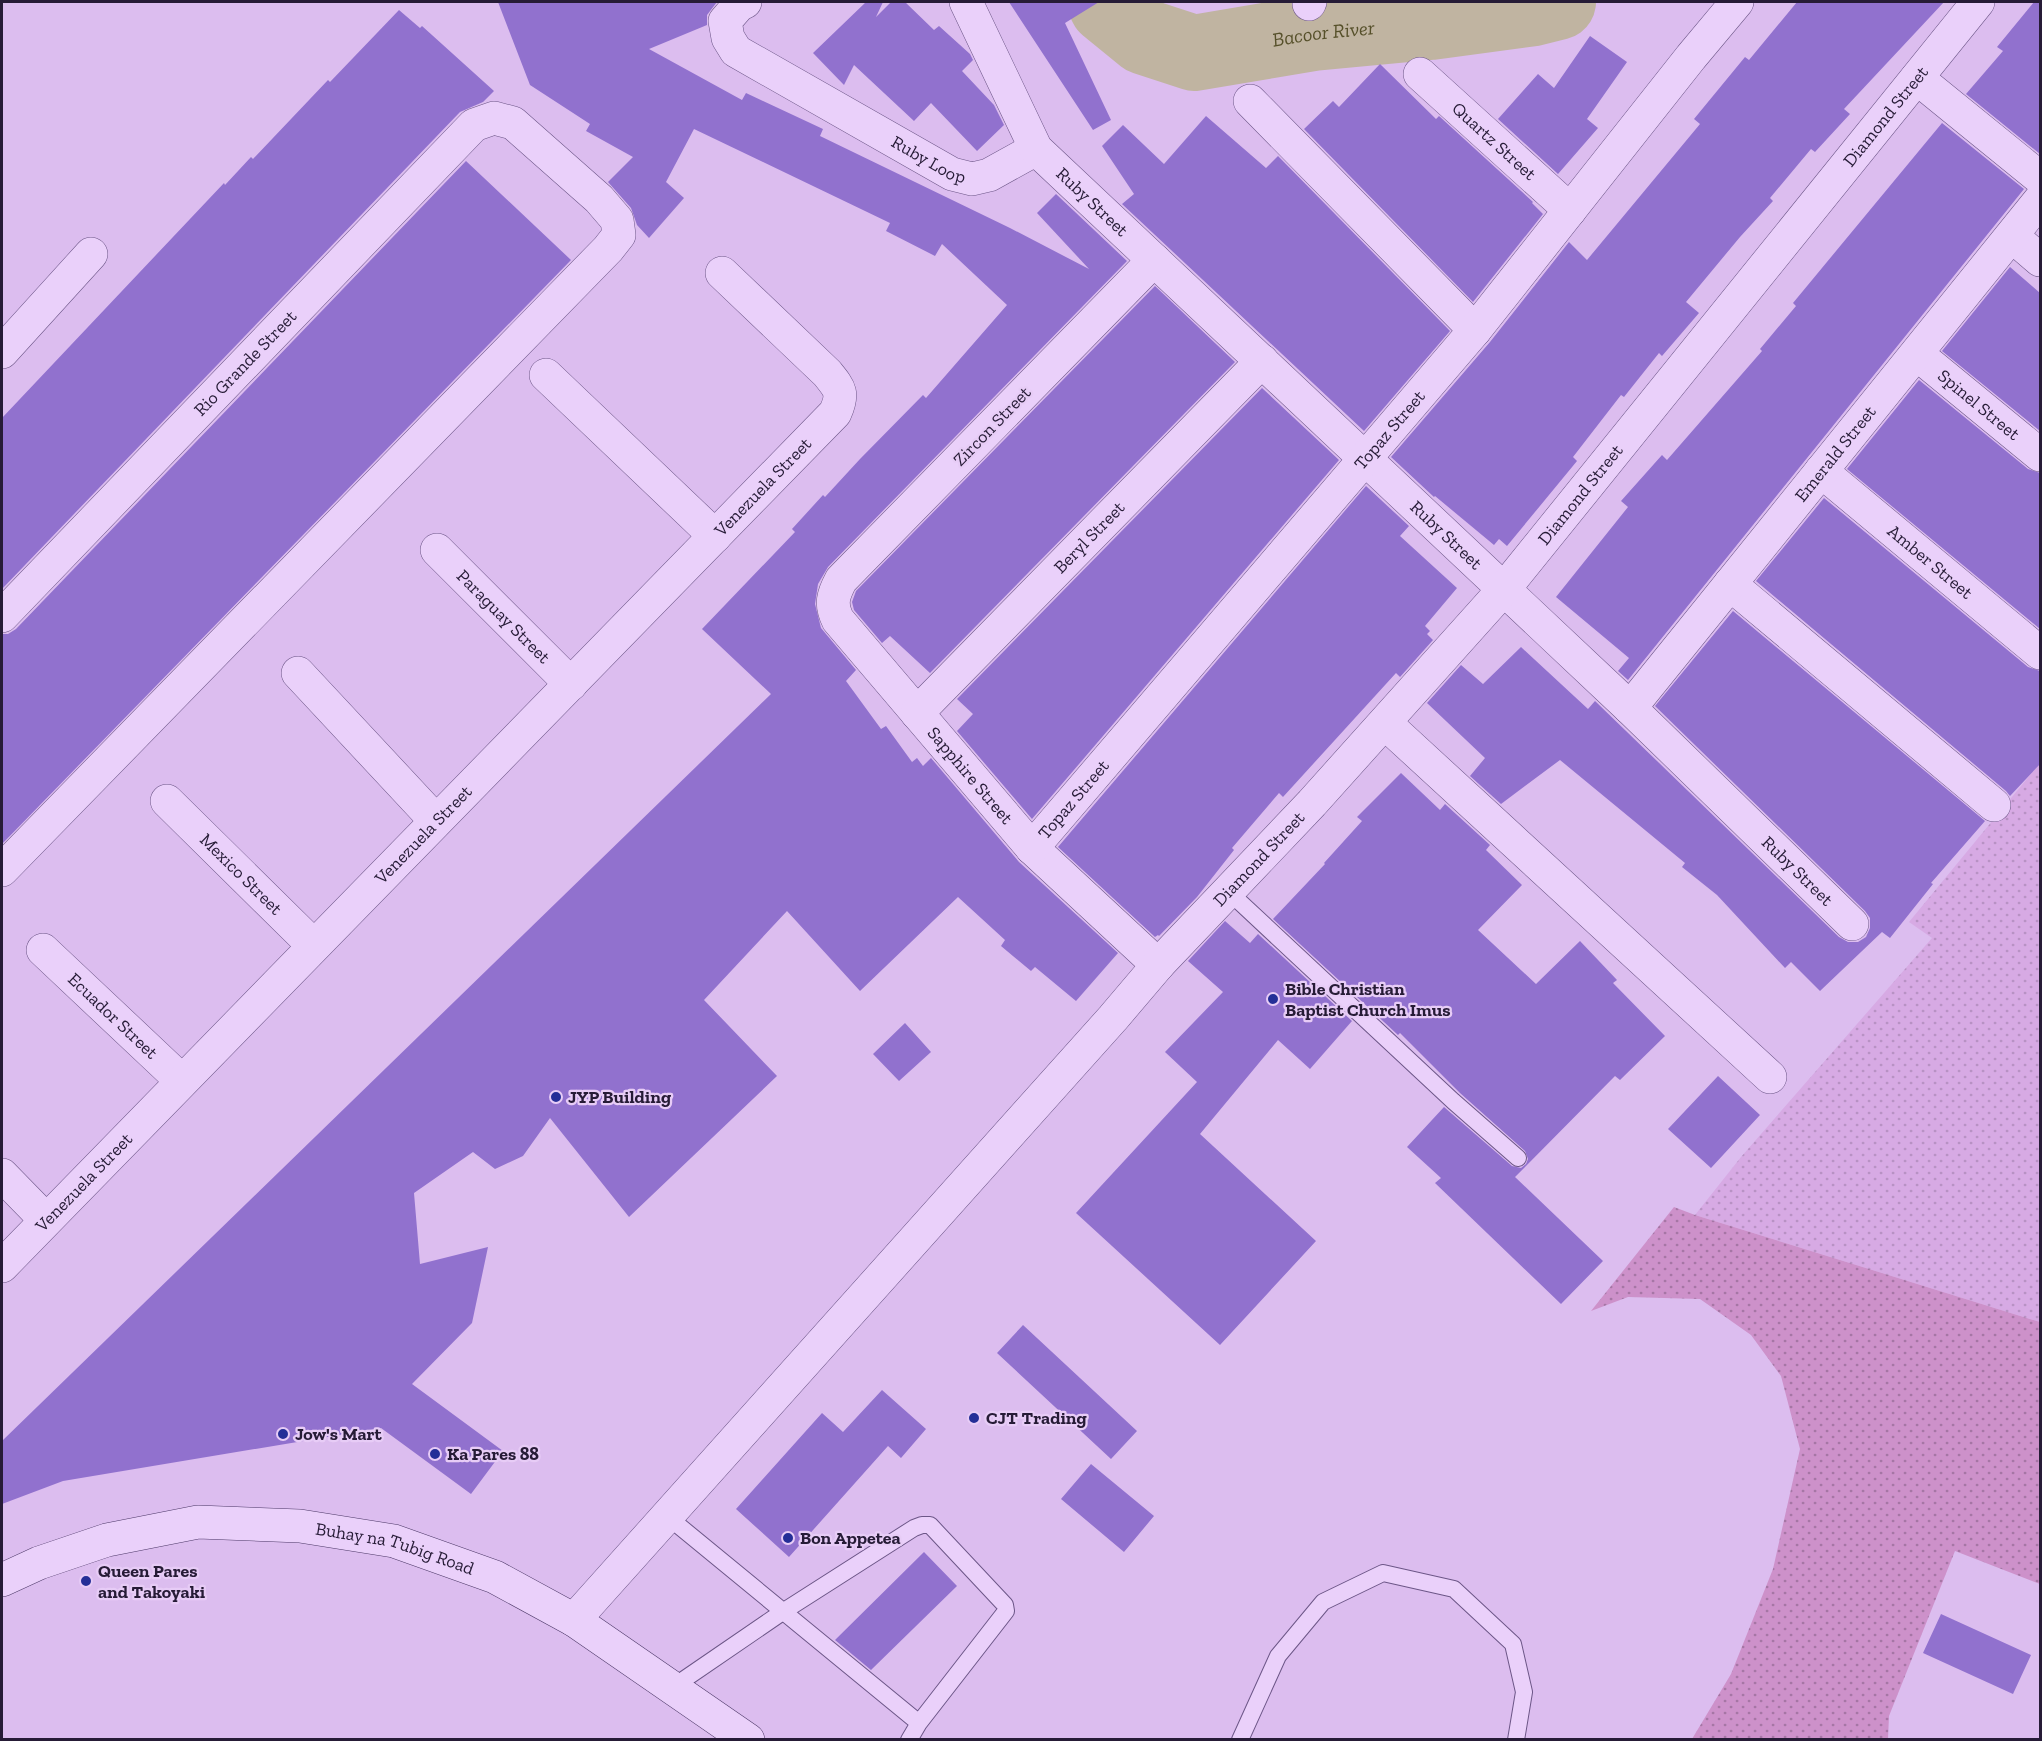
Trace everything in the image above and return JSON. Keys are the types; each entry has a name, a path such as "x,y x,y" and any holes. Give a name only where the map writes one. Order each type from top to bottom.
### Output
{"street":[{"name":"Ruby Loop","path":"745,2 739,5 725,21 728,38 736,51 952,174 972,179 989,176 1036,149"},
{"path":"966,2 1036,149"},
{"name":"Topaz Street","path":"1032,848 1475,330 1737,2"},
{"name":"Diamond Street","path":"574,1620 1158,965 1385,723 1504,589 1978,2"},
{"name":"Quartz Street","path":"1420,74 1570,210"},
{"path":"1917,78 2040,178"},
{"path":"1250,101 1475,330"},
{"name":"Rio Grande Street","path":"2,616 474,125 494,118 513,123 600,199 617,220 619,235 608,249 2,870"},
{"name":"Ruby Street","path":"1036,149 1630,708 1852,924"},
{"name":"Emerald Street","path":"1630,708 2040,200"},
{"path":"2012,236 2040,260"},
{"path":"2,352 91,254"},
{"name":"Zircon Street","path":"833,595 841,580 854,566 1154,260"},
{"name":"Venezuela Street","path":"2,1266 835,413 841,400 837,386 827,373 722,273"},
{"name":"Spinel Street","path":"1917,354 2040,455"},
{"name":"Beryl Street","path":"917,713 1262,361"},
{"path":"546,375 715,537"},
{"name":"Amber Street","path":"1821,471 2040,652"},
{"name":"Paraguay Street","path":"437,550 570,684"},
{"path":"1730,584 1994,805"},
{"name":"Sapphire Street","path":"833,595 832,609 838,620 1032,848 1158,965"},
{"path":"298,673 436,821"},
{"path":"1385,723 1770,1077"},
{"name":"Mexico Street","path":"167,801 314,946"},
{"name":"Ecuador Street","path":"43,950 182,1081"},
{"path":"2,1175 46,1220"},
{"name":"Buhay na Tubig Road","path":"2,1580 39,1563 107,1540 198,1522 300,1526 394,1541 495,1577 574,1620 748,1740"}],"lane":[{"path":"1228,891 1444,1093 1518,1158"},
{"path":"667,1516 919,1723"},
{"path":"673,1688 784,1611 914,1528 922,1524 930,1525 1005,1605 1005,1611 919,1723 909,1740"},
{"path":"1240,1740 1278,1656 1323,1602 1383,1573 1455,1589 1513,1644 1524,1692 1516,1740"}],"shaded area":[{"path":"2040,763 2040,1322 1695,1215 1741,1157 1932,938 1909,922"},
{"path":"1674,1207 2040,1322 2040,1584 1955,1551 1889,1716 1888,1739 1692,1739 1731,1674 1773,1569 1800,1449 1781,1376 1751,1335 1700,1299 1628,1297 1591,1311"}],"building":[{"name":"JYP Building","path":"498,2 717,2 707,15 707,25 649,49 742,100 746,93 823,129 820,136 1089,269 1037,213 1056,194 1127,261 828,567 818,584 815,604 821,628 856,670 846,681 881,729 886,726 912,762 917,758 923,766 931,758 1019,862 1118,953 1076,1001 1035,967 1031,971 1001,946 1005,940 958,897 860,991 787,911 704,1000 777,1076 629,1217 550,1118 523,1156 495,1169 473,1152 414,1193 420,1264 488,1247 472,1323 412,1384 503,1451 471,1494 381,1428 63,1481 2,1504 2,1441 771,694 702,629 795,532 792,529 823,495 825,497 923,395 926,398 1007,305 942,244 935,256 886,231 890,223 694,129 666,182 684,198 649,238 637,225 631,208 608,182 633,157 586,131 590,124 530,85"},
{"path":"866,2 883,2 876,17 891,2 905,2 934,30 939,26 970,54 973,60 962,71 994,105 1004,125 977,151 931,103 914,121 854,65 844,85 813,53"},
{"path":"1009,2 1099,2 1065,23 1111,120 1093,130"},
{"path":"1797,2 1944,2 1844,109 1850,114 1815,152 1811,149 1770,198 1773,201 1686,302 1699,313 1662,356 1659,353 1624,397 1621,395 1573,457 1577,461 1507,546 1499,539 1494,545 1434,497 1391,457 1490,342 1569,242 1587,260 1700,124 1694,119 1745,57 1749,60"},
{"path":"2034,2 2040,2 2040,154 1966,94 2003,51 1997,47"},
{"path":"399,10 420,28 422,26 494,91 483,102 460,112 2,589 2,418 224,183 225,185 251,157 253,159"},
{"path":"1590,36 1627,62 1587,119 1598,128 1558,174 1498,119 1538,74 1554,88"},
{"path":"1380,64 1436,119 1439,116 1533,202 1543,214 1473,302 1304,129 1333,101 1339,107"},
{"path":"1206,116 1266,168 1278,156 1450,331 1364,431 1122,204 1134,194 1102,146 1123,125 1164,164"},
{"path":"1942,123 2024,189 1628,680 1618,671 1629,658 1556,597 1628,507 1621,501 1662,455 1667,460 1762,351 1760,349 1796,306 1793,303"},
{"path":"466,161 571,260 2,844 2,634 8,634 16,629"},
{"path":"2010,267 2040,293 2040,431 1942,351"},
{"path":"1155,286 1235,362 930,673 890,636 882,643 854,610 852,602 856,591"},
{"path":"1919,380 2028,469 2040,473 2040,629 1847,469"},
{"path":"1262,388 1339,460 1032,819 957,731 973,714 957,699"},
{"path":"1366,486 1409,526 1400,536 1457,588 1425,626 1430,631 1427,634 1433,640 1400,677 1396,673 1283,797 1279,793 1232,848 1234,850 1197,897 1159,936 1155,937 1058,847"},
{"path":"1824,498 2028,667 2040,671 2040,764 2010,796 1756,581"},
{"path":"1733,611 1985,821 1931,883 1933,884 1890,938 1882,932 1820,991 1791,962 1785,968 1717,895 1682,867 1685,863 1560,760 1501,804 1470,776 1485,758 1427,703 1461,665 1483,684 1521,647 1588,709 1595,701 1839,937 1848,942 1858,942 1866,937 1870,928 1870,918 1865,911 1655,706"},
{"path":"1401,773 1440,810 1445,804 1490,845 1486,850 1522,885 1478,930 1536,984 1580,941 1617,980 1613,983 1665,1036 1620,1080 1615,1076 1515,1177 1603,1261 1561,1304 1435,1183 1441,1178 1407,1147 1444,1107 1512,1166 1521,1168 1526,1164 1528,1159 1525,1151 1460,1093 1400,1033 1398,1035 1273,919 1362,821 1357,817"},
{"path":"1225,921 1250,943 1258,934 1352,1021 1310,1069 1278,1040 1200,1134 1316,1241 1220,1345 1076,1213 1197,1082 1165,1052 1223,992 1188,961"},
{"path":"905,1023 931,1052 899,1081 873,1054"},
{"path":"1718,1076 1760,1115 1711,1168 1668,1129"},
{"path":"1023,1325 1137,1431 1111,1459 997,1353"},
{"path":"882,1390 926,1429 901,1458 888,1446 789,1557 736,1509 822,1413 843,1432"},
{"path":"1091,1464 1154,1516 1124,1552 1061,1499"},
{"path":"924,1552 957,1586 871,1670 835,1640"},
{"path":"1941,1614 2031,1655 2013,1694 1923,1653"}],"waterway":[{"name":"Bacoor River","path":"1105,2 1145,37 1194,53 1313,33 1430,22 1534,8 1558,2"}],"place":[{"name":"Bible Christian Baptist Church Imus","path":"1273,999"},
{"name":"JYP Building","path":"556,1097"},
{"name":"CJT Trading","path":"974,1418"},
{"name":"Jow's Mart","path":"283,1434"},
{"name":"Ka Pares 88","path":"435,1454"},
{"name":"Bon Appetea","path":"788,1538"},
{"name":"Queen Pares and Takoyaki","path":"86,1581"}]}
